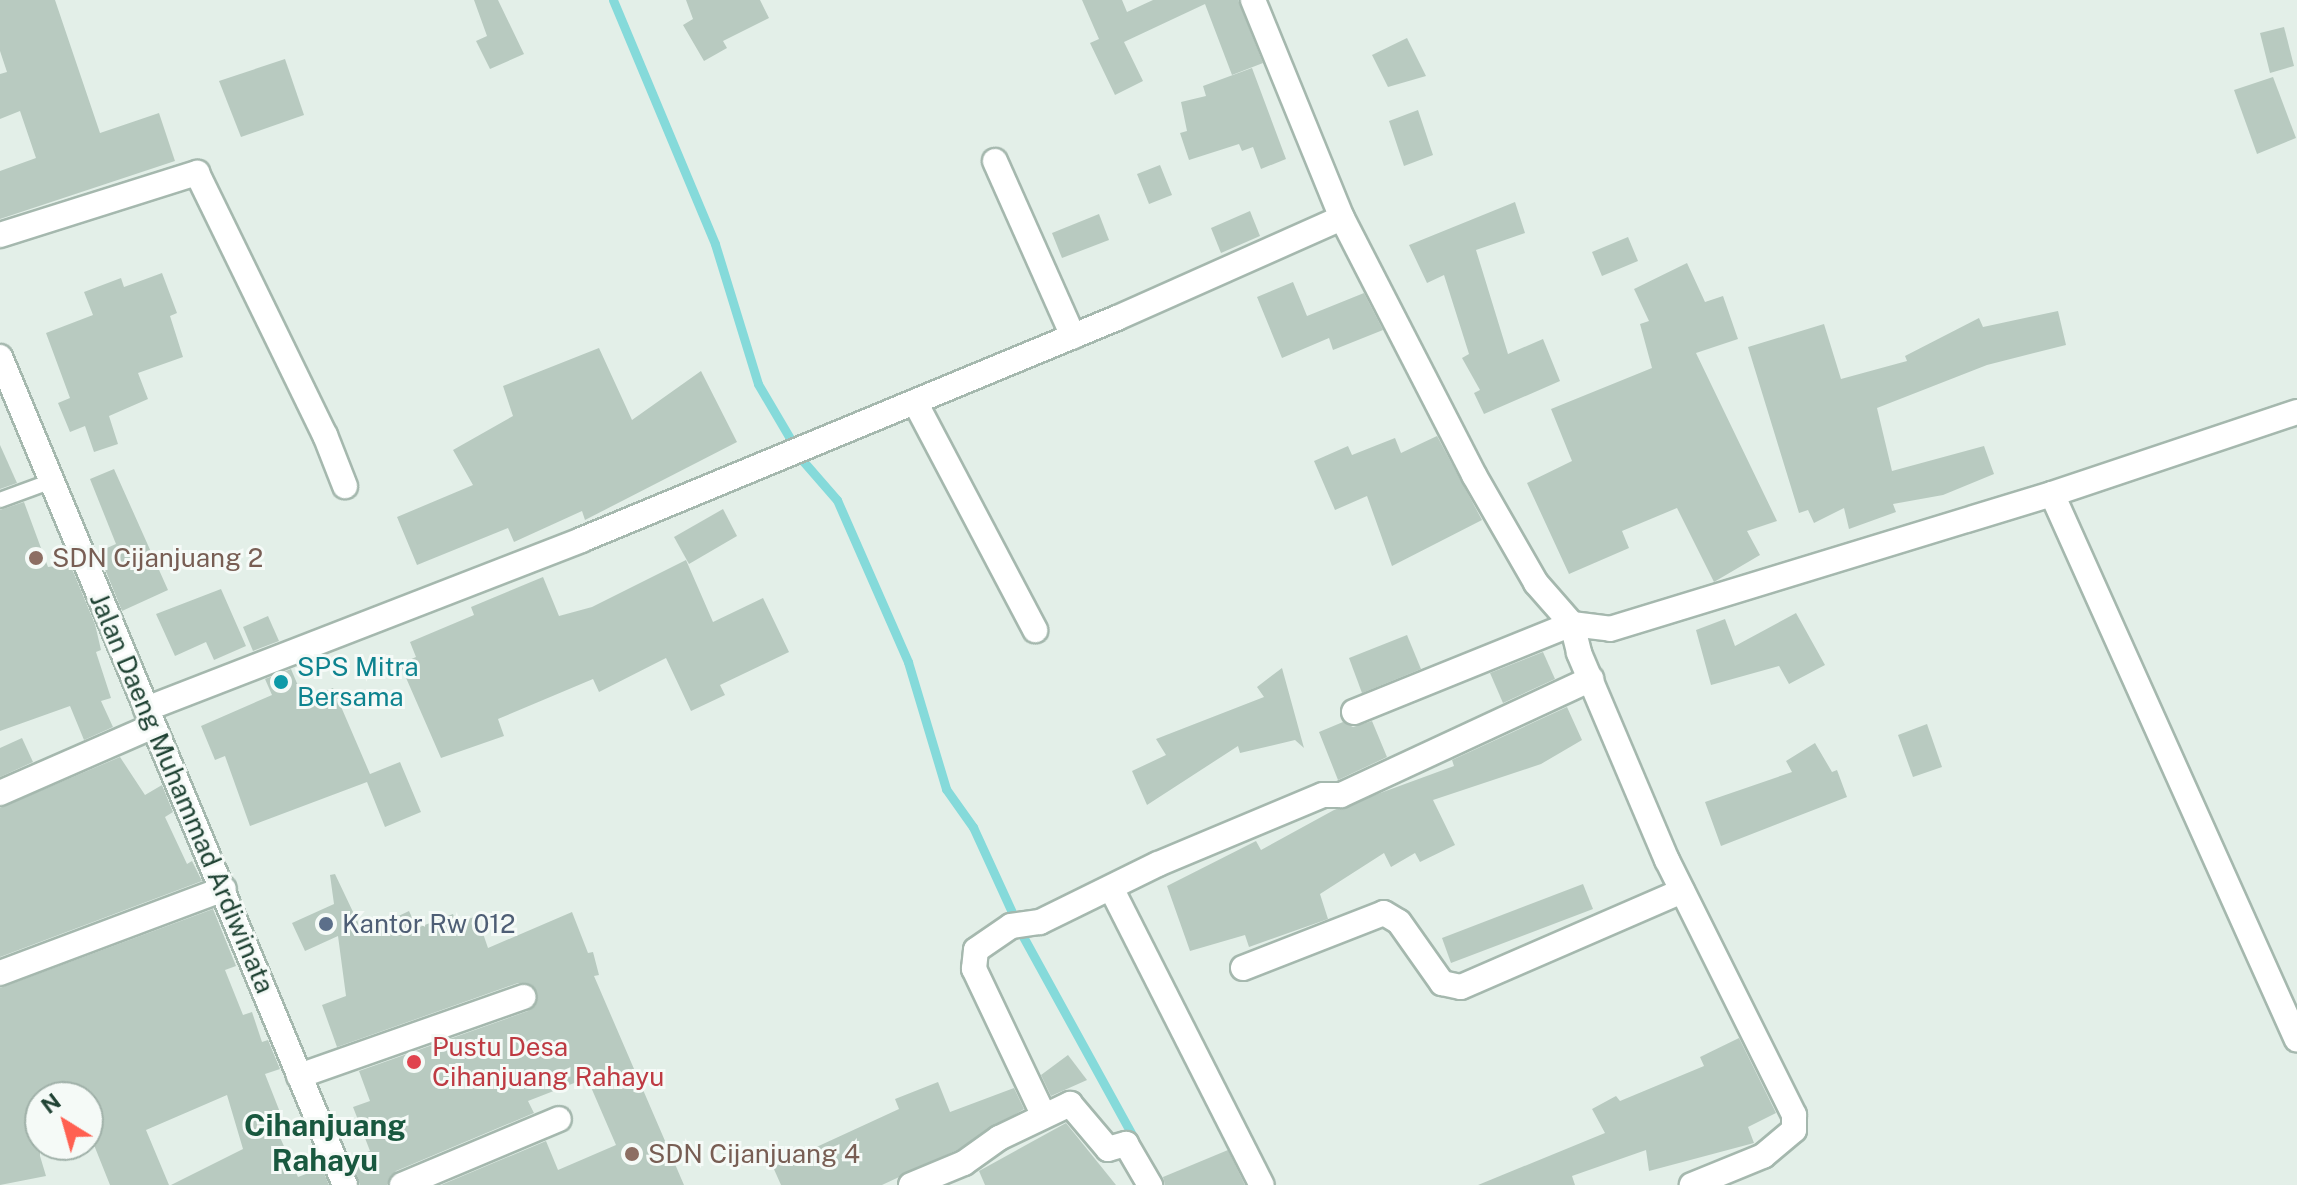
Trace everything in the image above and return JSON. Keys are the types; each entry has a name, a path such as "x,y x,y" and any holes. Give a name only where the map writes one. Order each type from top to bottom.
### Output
{"street":[{"path":"1253,0 1342,218 1474,475 1536,583 1572,624 1591,679 1682,891 1794,1115 1794,1130 1763,1156 1692,1185"},
{"path":"995,161 1073,336"},
{"path":"0,235 197,173 325,435 345,486"},
{"path":"0,793 150,718 1073,336 1342,218"},
{"name":"Jalan Daeng Muhammad Ardiwinata","path":"0,357 345,1185"},
{"path":"915,402 1035,630"},
{"path":"1354,712 1572,624 1610,629 2052,494 2297,412"},
{"path":"2052,494 2297,1040"},
{"path":"1043,1114 974,969 976,950 1011,926 1040,922 1323,795 1341,795 1591,679"},
{"path":"1111,888 1262,1185"},
{"path":"0,973 224,889"},
{"path":"1243,968 1384,913 1399,922 1442,983 1461,987 1682,891"},
{"path":"299,1076 523,997"},
{"path":"911,1185 964,1163 1043,1114 1070,1104 1108,1149 1126,1144 1150,1185"},
{"path":"402,1185 559,1119"}],"lane":[{"path":"0,500 52,481"}],"building":[{"path":"0,0 55,0 100,133 159,113 175,161 0,219 0,171 36,158 20,111 0,119 0,74 7,72 0,51"},
{"path":"474,0 498,0 524,54 490,69 476,41 487,36"},
{"path":"686,0 760,0 769,18 723,41 727,48 704,61 683,25 693,19"},
{"path":"1082,0 1122,0 1127,12 1153,0 1238,0 1263,63 1232,75 1205,4 1124,42 1143,81 1115,95 1090,43 1099,39"},
{"path":"2284,27 2294,66 2270,73 2260,33"},
{"path":"1407,38 1426,76 1388,87 1372,55"},
{"path":"285,59 304,115 241,137 219,81"},
{"path":"1252,68 1286,159 1261,169 1253,147 1242,151 1239,144 1189,160 1180,133 1187,131 1181,102 1206,96 1203,86"},
{"path":"2273,77 2296,138 2257,154 2234,90"},
{"path":"1418,110 1433,155 1404,166 1389,121"},
{"path":"1160,165 1172,195 1149,204 1137,174"},
{"path":"1515,202 1525,233 1476,250 1508,354 1543,339 1560,381 1484,414 1474,393 1480,390 1462,358 1469,354 1444,275 1427,283 1409,245"},
{"path":"1250,211 1260,236 1221,253 1211,228"},
{"path":"1099,214 1109,240 1062,258 1052,233"},
{"path":"1628,237 1638,261 1602,276 1592,252"},
{"path":"1687,263 1705,302 1723,296 1738,339 1696,353 1777,521 1747,531 1760,555 1714,582 1677,508 1622,531 1629,548 1569,574 1527,483 1572,461 1551,409 1652,368 1640,324 1649,321 1634,289"},
{"path":"162,273 177,313 170,316 183,357 138,373 148,399 109,416 118,444 94,452 85,426 70,432 58,403 70,398 46,333 93,315 84,292 121,278 124,287"},
{"path":"1293,282 1307,316 1364,293 1383,330 1333,350 1329,338 1282,358 1257,297"},
{"path":"2058,311 2066,345 1987,365 1877,408 1892,471 1984,446 1994,474 1943,495 1893,504 1896,512 1849,529 1844,508 1814,523 1808,510 1799,513 1748,347 1824,324 1841,379 1907,361 1905,356 1979,318 1983,327"},
{"path":"599,348 632,420 701,371 737,442 585,520 582,511 514,542 508,528 417,565 397,517 473,485 453,450 513,416 503,386"},
{"path":"1437,436 1482,520 1392,566 1367,496 1335,510 1314,461 1348,446 1352,455 1395,438 1401,453"},
{"path":"0,445 17,483 0,489"},
{"path":"114,469 168,590 122,611 98,552 116,544 90,479"},
{"path":"24,502 48,567 70,564 95,624 101,650 96,652 111,698 101,701 113,727 84,740 70,706 0,731 0,510"},
{"path":"723,509 737,536 689,564 674,537"},
{"path":"686,560 713,622 763,598 789,652 720,685 725,695 691,711 666,658 599,692 593,679 498,719 504,736 441,758 400,664 416,657 410,642 474,615 471,607 543,577 559,616 592,607"},
{"path":"221,589 246,646 214,660 206,642 175,656 156,614"},
{"path":"1796,613 1825,665 1789,684 1779,666 1711,685 1696,630 1725,619 1735,646"},
{"path":"268,616 279,641 253,651 243,627"},
{"path":"1407,635 1421,669 1362,693 1349,658"},
{"path":"1543,652 1555,679 1503,703 1490,673"},
{"path":"1282,668 1304,748 1295,740 1240,753 1238,746 1147,805 1132,771 1166,755 1156,739 1264,697 1257,687"},
{"path":"291,669 304,700 333,688 370,774 400,762 421,812 385,827 367,782 250,826 225,756 215,760 201,726 272,695 265,679"},
{"path":"1567,707 1582,740 1541,764 1433,800 1455,845 1420,862 1415,853 1391,867 1384,853 1320,894 1328,919 1249,947 1245,935 1190,951 1167,886 1256,841 1261,850 1334,810 1454,766 1452,760"},
{"path":"1372,721 1387,757 1338,780 1319,732 1343,722 1353,727"},
{"path":"1927,724 1942,767 1913,777 1898,735"},
{"path":"22,738 33,762 0,777 0,748"},
{"path":"1815,743 1832,772 1837,770 1847,797 1721,846 1705,802 1792,772 1786,761"},
{"path":"120,757 145,795 162,785 173,812 165,817 187,864 192,861 202,881 0,957 0,808"},
{"path":"335,874 363,933 409,911 417,928 453,914 456,923 477,916 488,948 572,912 588,953 593,952 599,975 594,976 684,1185 441,1185 546,1141 558,1170 616,1145 587,1078 528,1101 534,1113 396,1171 387,1185 360,1185 350,1158 370,1151 353,1107 370,1101 359,1071 528,1011 537,993 532,985 518,983 337,1047 322,1005 346,996 338,936 305,951 292,923 334,904 330,875"},
{"path":"1583,884 1593,909 1451,963 1442,938"},
{"path":"213,909 236,966 225,970 243,1015 252,1012 262,1042 268,1040 280,1069 265,1074 287,1130 278,1133 298,1177 322,1168 329,1185 171,1185 243,1149 227,1095 146,1130 169,1185 110,1185 100,1161 104,1161 104,1081 24,1081 24,1161 42,1161 46,1176 0,1185 0,988"},
{"path":"1739,1038 1776,1113 1748,1127 1754,1143 1649,1171 1646,1150 1572,1176 1575,1185 1478,1185 1605,1133 1592,1109 1616,1096 1620,1101 1704,1066 1700,1057"},
{"path":"1068,1055 1087,1080 1051,1096 1041,1075"},
{"path":"938,1082 950,1112 1014,1088 1024,1109 957,1150 882,1185 781,1185 773,1167 899,1109 895,1099"},
{"path":"1066,1123 1116,1185 985,1185 979,1171"},
{"path":"1228,1150 1245,1185 1165,1185 1163,1177"}],"waterway":[{"path":"613,0 715,244 758,384 791,440"},
{"path":"803,461 837,500 908,662 946,789 973,827 1016,921"},
{"path":"1020,931 1136,1142"}],"place":[{"name":"SDN Cijanjuang 2","path":"36,558"},
{"name":"SPS Mitra Bersama","path":"281,682"},
{"name":"Kantor Rw 012","path":"326,924"},
{"name":"Pustu Desa Cihanjuang Rahayu","path":"414,1062"},
{"name":"SDN Cijanjuang 4","path":"632,1154"}],"district":[{"name":"Cihanjuang Rahayu","path":"325,1142"}]}
